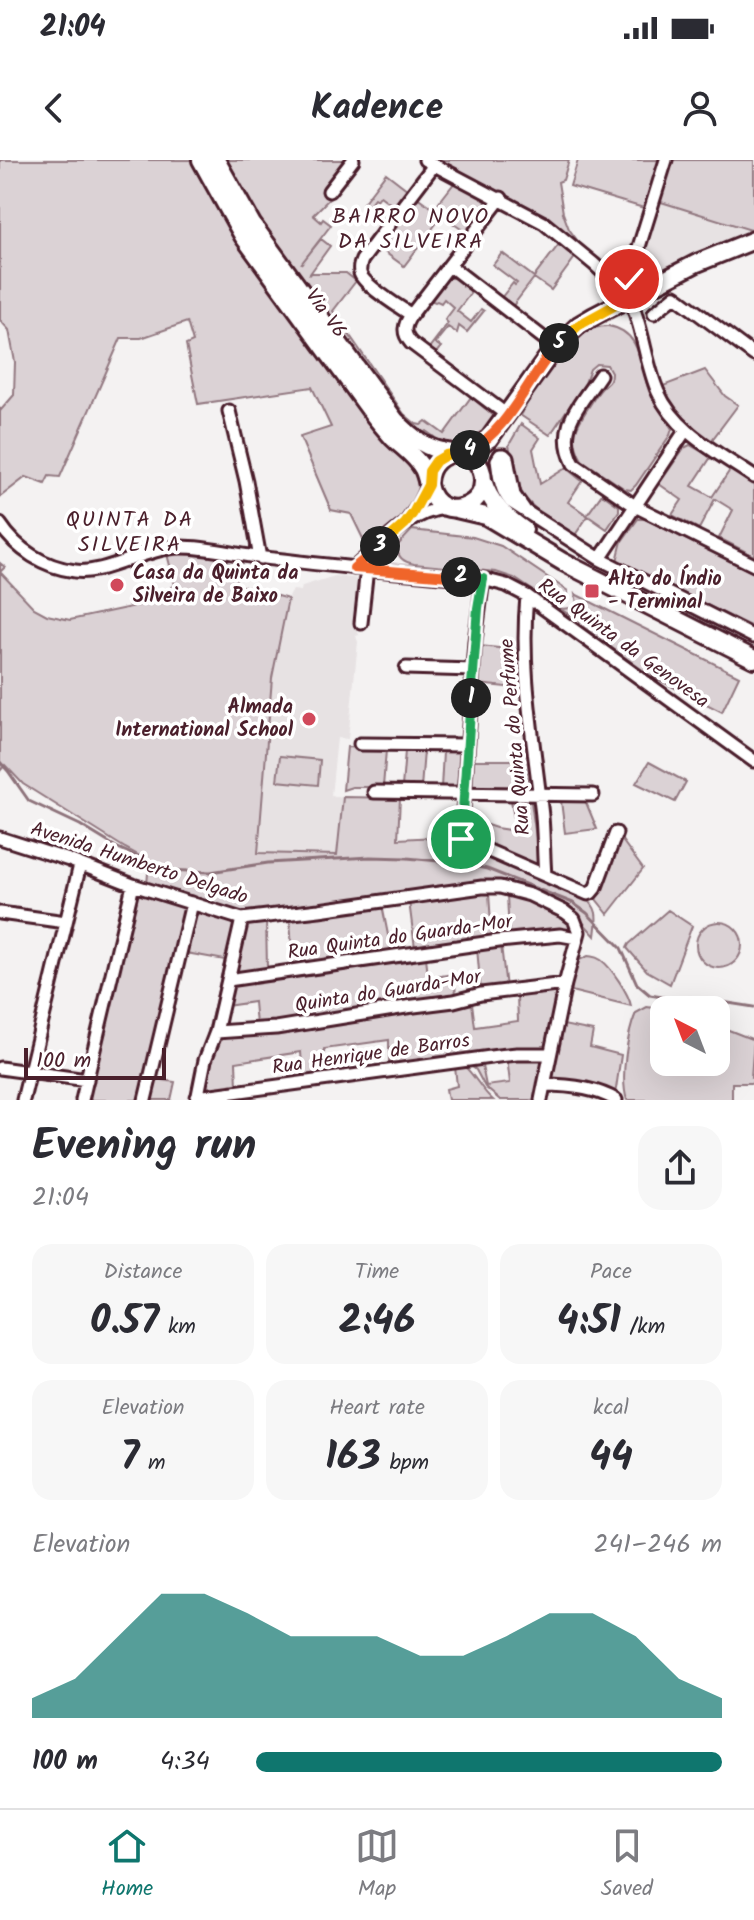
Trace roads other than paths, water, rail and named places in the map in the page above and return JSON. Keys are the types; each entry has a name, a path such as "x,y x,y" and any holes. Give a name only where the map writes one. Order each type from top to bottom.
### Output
{"main road":[{"name":"Via V6","path":"201,160 243,236 373,414 419,464 428,484"},
{"name":"Via V6","path":"216,160 252,224 395,420 424,446 457,453"},
{"path":"754,240 697,263 579,325 555,347 489,439 474,448 446,455 436,461 429,471 428,484 435,500 451,508 486,516 570,566 754,658"},
{"path":"451,508 465,507 480,494 489,439"},
{"path":"457,453 474,460 490,500 499,510 570,566"}],"street":[{"path":"329,191 353,160"},
{"path":"666,160 629,279 630,297 658,393 665,406 685,431 754,477"},
{"path":"411,315 367,282 360,272 360,266 429,162 501,198 551,228 630,297"},
{"path":"501,198 404,327 407,338 507,415"},
{"path":"450,266 555,347"},
{"path":"654,313 675,296 754,355"},
{"path":"600,375 566,429 571,459 578,468 635,506 754,565"},
{"path":"229,411 260,558"},
{"path":"600,559 685,431"},
{"path":"405,524 428,484"},
{"path":"508,490 524,509 600,559 754,637"},
{"path":"354,568 405,524 429,511 451,508"},
{"name":"Rua Quinta da Genovesa","path":"0,524 34,557 72,571 94,570 165,548 201,548 260,558 483,579 506,585 527,596 752,755"},
{"path":"361,623 367,568"},
{"path":"483,579 461,839 584,893 591,893 616,833"},
{"name":"Rua Quinta do Perfume","path":"527,596 524,654 545,875"},
{"path":"406,668 473,670"},
{"path":"360,744 467,745"},
{"path":"374,792 593,795"},
{"name":"Avenida Humberto Delgado","path":"0,838 242,919 500,887 530,895 565,912 574,919 579,932 577,938"},
{"path":"23,1100 80,865"},
{"path":"82,1100 133,885"},
{"path":"145,1100 192,903"},
{"path":"0,913 66,922"},
{"path":"197,1098 242,919"},
{"name":"Rua Quinta do Guarda-Mor","path":"228,980 499,941 560,935 577,938"},
{"path":"541,1100 577,938"},
{"name":"Quinta do Guarda-Mor","path":"216,1032 276,1028 454,1001 481,994 565,984"},
{"name":"Rua Henrique de Barros","path":"197,1098 486,1057 550,1054"},
{"path":"0,1068 87,1080"},
{"path":"544,1085 594,1091 616,1100"}],"waterway":[{"path":"0,762 29,801 167,870 210,872 268,863 370,857 460,863 487,869 573,903 587,913 621,948 637,984 650,995 698,1003 722,1002 754,1007"}],"place":[{"name":"Casa da Quinta da Silveira de Baixo","path":"117,585"},
{"name":"Alto do Índio - Terminal","path":"592,591"},
{"name":"Almada International School","path":"309,719"}],"district":[{"name":"BAIRRO NOVO DA SILVEIRA","path":"411,230"},
{"name":"QUINTA DA SILVEIRA","path":"130,532"}]}
